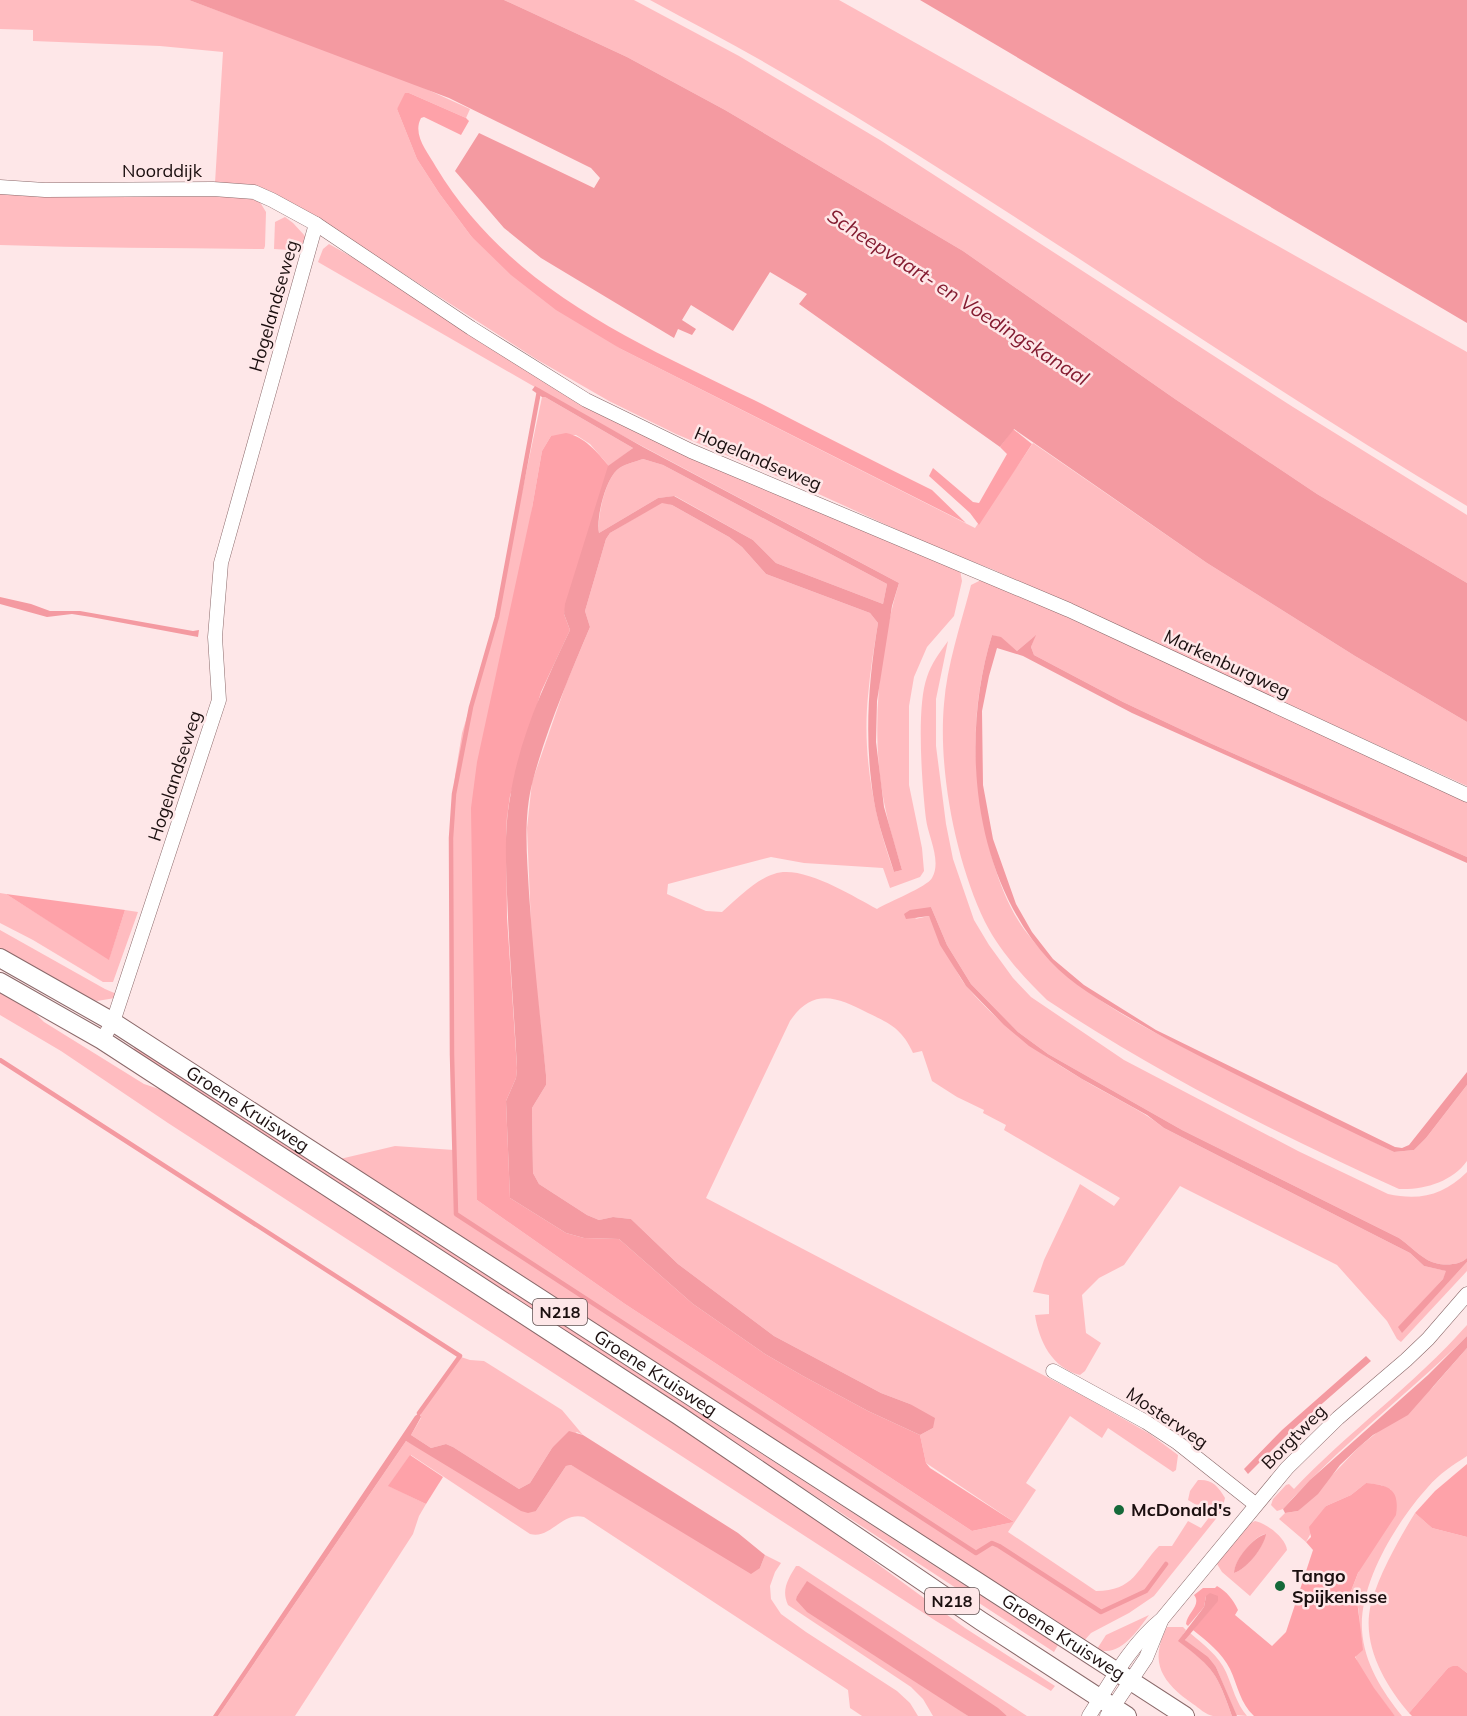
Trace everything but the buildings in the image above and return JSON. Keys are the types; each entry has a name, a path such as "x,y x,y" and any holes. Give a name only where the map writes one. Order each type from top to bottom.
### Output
{"main road":[{"name":"Groene Kruisweg","path":"0,958 113,1022 1185,1716"},
{"name":"Groene Kruisweg","path":"0,982 102,1040 678,1415 1112,1710"}],"street":[{"name":"Noorddijk","path":"0,187 45,190 213,189 254,192 316,224"},
{"name":"Hogelandseweg","path":"102,1040 113,1022 219,700 215,637 221,563 316,224 471,328 586,400 692,451 971,567"},
{"name":"Markenburgweg","path":"971,567 1467,795"},
{"name":"Borgtweg","path":"1089,1716 1112,1710 1124,1676 1149,1629 1162,1619 1287,1468 1338,1418 1428,1339 1467,1294"},
{"name":"Mosterweg","path":"1053,1371 1146,1422 1178,1443 1255,1504"}],"shaded area":[{"path":"0,0 189,0 413,83 470,109 466,118 409,93 397,109 417,159 471,236 621,349 975,528 1033,443 1207,563 1355,656 1467,722 1467,786 994,570 935,547 812,491 676,434 609,401 536,359 323,222 270,191 246,184 215,183 223,52 160,46 33,41 33,30 0,29"},
{"path":"504,0 634,0 739,56 880,140 1293,407 1467,515 1467,583 1317,494 1175,399 963,251 725,110 627,57"},
{"path":"650,0 839,0 1467,352 1467,506 1299,402 883,133 762,61"},
{"path":"405,93 469,121 461,135 424,117 421,118 418,131 436,167 466,209 499,246 537,278 577,307 619,332 932,490 966,523 621,349 556,310 511,275 471,236 439,193 417,159 397,109"},
{"path":"0,192 237,196 258,199 266,212 265,246 264,249 0,245"},
{"path":"285,217 305,236 306,251 274,249 275,222"},
{"path":"329,244 538,377 960,570 962,581 954,616 927,647 914,677 909,706 909,785 922,848 924,871 920,877 890,888 883,868 804,863 771,857 668,884 667,894 706,911 722,912 746,890 760,881 774,874 785,872 798,873 827,883 877,909 929,882 936,864 924,804 921,746 922,707 929,672 948,641 936,699 936,746 953,859 974,920 1013,978 1031,997 1124,1060 1298,1151 1388,1194 1411,1197 1431,1194 1449,1186 1467,1172 1467,1258 1453,1264 1430,1261 1399,1238 1182,1130 1048,1054 1018,1032 971,984 947,945 931,907 915,919 929,916 968,988 1007,1027 1051,1060 1145,1114 1164,1128 1410,1253 1424,1266 1447,1271 1443,1279 1399,1327 1402,1332 1467,1262 1467,1271 1401,1342 1387,1321 1337,1265 1180,1186 1124,1265 1099,1278 1082,1295 1086,1333 1101,1343 1085,1371 1080,1375 1062,1366 1048,1352 1035,1315 1049,1314 1049,1295 1033,1292 1044,1260 1080,1184 1114,1206 1120,1198 1004,1130 1006,1125 983,1113 984,1110 932,1081 922,1051 913,1053 905,1038 889,1024 857,1007 826,998 808,1003 790,1021 706,1198 1087,1398 1150,1434 1178,1455 1176,1470 1173,1472 1108,1428 1102,1438 1070,1416 1026,1483 1036,1490 1008,1532 1096,1591 1109,1590 1127,1583 1134,1577 1159,1546 1172,1546 1188,1521 1201,1528 1214,1511 1201,1501 1198,1506 1188,1500 1190,1491 1198,1480 1214,1484 1225,1498 1222,1510 1215,1520 1154,1596 1129,1613 1091,1633 1083,1642 340,1159 395,1146 454,1150 450,949 451,826 455,776 462,733 492,635 542,397 545,397 633,448 609,466 590,444 576,435 551,436 542,451 532,508 477,1200 625,1304 972,1531 1014,1522 926,1463 920,1435 933,1428 910,1404 881,1393 774,1336 678,1264 631,1219 613,1217 599,1220 587,1215 539,1184 533,1173 532,1108 546,1085 546,1075 532,948 527,828 532,782 566,684 590,627 585,611 606,539 610,533 662,502 672,505 729,537 742,547 766,574 870,613 878,623 868,696 868,763 875,808 894,872 902,870 880,780 877,723 881,665 899,583 580,413 318,262 323,249"},
{"path":"1013,429 1032,444 979,525 970,513 929,476 933,468 973,502 979,503 1007,454 1000,447"},
{"path":"566,433 585,441 609,466 564,614 570,630 541,692 510,796 506,823 507,917 517,1068 516,1078 506,1101 510,1198 566,1233 584,1238 619,1239 693,1304 765,1354 868,1411 920,1435 926,1463 930,1468 1014,1522 972,1531 625,1304 477,1200 471,808 477,762 532,508 542,451 551,436"},
{"path":"643,459 663,465 887,584 883,604 776,563 753,540 675,496 658,498 599,533 599,518 603,500 613,475 622,466"},
{"path":"981,580 991,582 1467,801 1467,857 1123,702 1034,655 1031,647 1035,636 1017,651 1001,638 992,635 978,698 976,720 976,763 984,822 996,872 1010,905 1027,933 1047,957 1095,996 1148,1029 1394,1152 1414,1150 1467,1085 1467,1161 1454,1174 1428,1186 1399,1189 1219,1102 1132,1053 1047,1000 997,943 985,922 966,872 951,816 944,758 944,704 951,660 971,585"},
{"path":"0,893 6,894 109,959 125,910 138,912 113,982 103,982 0,923"},
{"path":"6,894 125,910 109,960"},
{"path":"0,930 119,995 115,998 97,1001 88,998 0,949"},
{"path":"0,992 144,1084 165,1091 775,1489 965,1628 1055,1686 1051,1691 936,1621 168,1123 61,1051 0,1015"},
{"path":"135,1047 1058,1645 1054,1652 133,1050"},
{"path":"1467,1325 1467,1336 1350,1442 1283,1509 1277,1511 1271,1505 1273,1499 1286,1485 1289,1484 1294,1489 1425,1368"},
{"path":"1467,1348 1467,1456 1432,1482 1404,1517 1373,1573 1363,1612 1362,1630 1366,1654 1381,1687 1402,1716 1395,1716 1368,1680 1356,1658 1359,1617 1355,1597 1351,1591 1391,1490 1381,1485 1366,1483 1351,1495 1326,1506 1306,1542 1279,1519 1285,1513 1298,1511 1359,1447 1433,1387"},
{"path":"458,1356 484,1361 562,1410 583,1435 577,1432 552,1448 530,1483 519,1489 453,1447 446,1444 431,1448 411,1435 421,1418 420,1413"},
{"path":"406,1441 536,1511 566,1466 571,1465 760,1568 765,1555 781,1563 770,1586 771,1599 781,1614 897,1691 910,1703 918,1716 862,1716 850,1708 848,1690 584,1517 569,1518 544,1533 530,1534 411,1455 389,1486 426,1504 413,1534 295,1716 218,1716"},
{"path":"410,1455 443,1477 426,1504 388,1486"},
{"path":"1467,1464 1467,1537 1432,1528 1415,1513 1435,1491"},
{"path":"1366,1483 1387,1487 1394,1494 1397,1506 1396,1515 1358,1573 1351,1591 1357,1600 1363,1650 1355,1657 1395,1716 1254,1716 1242,1700 1230,1669 1223,1658 1193,1630 1217,1601 1217,1596 1206,1596 1204,1607 1188,1626 1187,1620 1196,1602 1194,1595 1203,1588 1217,1586 1221,1588 1236,1606 1238,1610 1235,1615 1272,1646 1286,1632 1313,1550 1306,1542 1311,1537 1309,1527 1326,1506 1351,1495"},
{"path":"1415,1513 1432,1528 1467,1537 1467,1673 1458,1666 1448,1668 1409,1713 1391,1689 1377,1662 1369,1633 1369,1619 1374,1593 1397,1543"},
{"path":"1255,1521 1270,1528 1283,1541 1287,1550 1250,1596 1222,1572 1217,1564 1247,1525","holes":["1265,1534 1249,1562 1234,1573 1241,1556 1250,1544"]},
{"path":"796,1566 1027,1716 1007,1716 807,1582 797,1596 968,1716 933,1716 923,1699 911,1687 788,1605 785,1589"},
{"path":"1149,1615 1134,1635 1120,1647 1105,1651 1097,1649 1106,1635"},
{"path":"1167,1627 1183,1627 1186,1630 1179,1641 1213,1673 1232,1716 1208,1714 1182,1696 1167,1680 1159,1662 1159,1651"},
{"path":"1190,1633 1219,1661 1226,1672 1237,1701 1247,1716 1236,1715 1216,1667 1185,1640"},
{"path":"1458,1666 1467,1673 1467,1716 1412,1716 1409,1713 1448,1668"}],"water":[{"name":"Scheepvaart- en Voedingskanaal","path":"189,0 504,0 627,57 725,110 963,251 1175,399 1317,494 1467,583 1467,722 1355,656 1207,563 1014,429 1000,447 799,304 807,294 770,272 733,331 691,305 682,320 696,329 692,335 678,329 674,338 541,258 504,228 455,171 479,133 594,188 600,178 591,168 449,98"},
{"path":"920,0 1467,0 1467,323"},
{"path":"535,386 643,447 899,583 892,606 877,701 876,742 884,807 902,870 894,872 878,819 871,778 868,712 878,623 870,613 766,574 742,547 729,537 672,505 662,503 610,533 606,539 585,611 590,627 545,741 533,780 528,808 526,836 529,893 546,1075 546,1085 532,1108 533,1173 539,1184 587,1215 599,1220 613,1217 631,1219 678,1264 774,1336 881,1393 910,1404 935,1418 933,1428 920,1435 868,1411 765,1354 693,1304 619,1239 584,1238 566,1233 510,1198 506,1101 516,1078 517,1068 506,870 508,810 514,776 526,733 570,630 564,614 565,604 608,466 633,448 532,390","holes":["643,459 663,465 887,584 883,604 776,563 753,540 674,496 658,498 599,533 602,500 617,470"]},
{"path":"0,597 50,611 80,611 193,631 199,630 198,637 72,614 47,617 0,604"},
{"path":"992,635 1001,637 1017,651 1036,635 1031,647 1034,655 1123,702 1467,857 1467,863 1132,713 1023,656 997,648 982,711 983,785 993,839 1016,904 1032,932 1053,959 1084,985 1156,1030 1395,1147 1402,1148 1409,1145 1467,1072 1467,1085 1414,1150 1394,1152 1146,1028 1090,994 1050,961 1024,927 1004,889 989,848 980,806 976,762 977,718 982,675"},
{"path":"931,907 947,945 971,984 1018,1032 1048,1054 1182,1130 1399,1238 1430,1261 1453,1264 1467,1258 1467,1262 1402,1333 1398,1327 1443,1279 1446,1271 1424,1266 1410,1253 1164,1128 1147,1115 1029,1046 1004,1025 966,986 940,945 929,916 906,919 904,914 910,910"},
{"path":"1467,1336 1467,1348 1408,1415 1373,1435 1359,1447 1340,1465 1318,1494 1298,1511 1285,1513 1283,1509 1310,1480 1428,1375"},
{"path":"1366,1356 1371,1361 1292,1430 1248,1474 1244,1469 1282,1430"},
{"path":"419,1413 421,1417 411,1435 431,1448 446,1444 453,1447 519,1489 530,1483 552,1448 569,1431 583,1435 738,1533 765,1555 760,1568 751,1574 571,1465 566,1466 536,1511 528,1513 521,1511 406,1441 218,1716 213,1716"},
{"path":"1266,1534 1254,1557 1234,1573 1237,1562 1245,1550"},
{"path":"807,1581 1007,1716 968,1716 807,1612 796,1600"},
{"path":"1210,1593 1218,1596 1218,1601 1185,1640 1208,1657 1216,1667 1237,1716 1232,1716 1213,1673 1178,1641 1204,1607 1206,1596"}],"waterway":[{"path":"539,391 497,617 471,707 454,794 451,838 452,1055 456,1214 976,1553 992,1543 999,1546 1101,1612 1146,1591 1166,1564"},
{"path":"0,1060 460,1356 419,1413"}],"place":[{"name":"McDonald's","path":"1119,1510"},
{"name":"Tango Spijkenisse","path":"1280,1586"}]}
